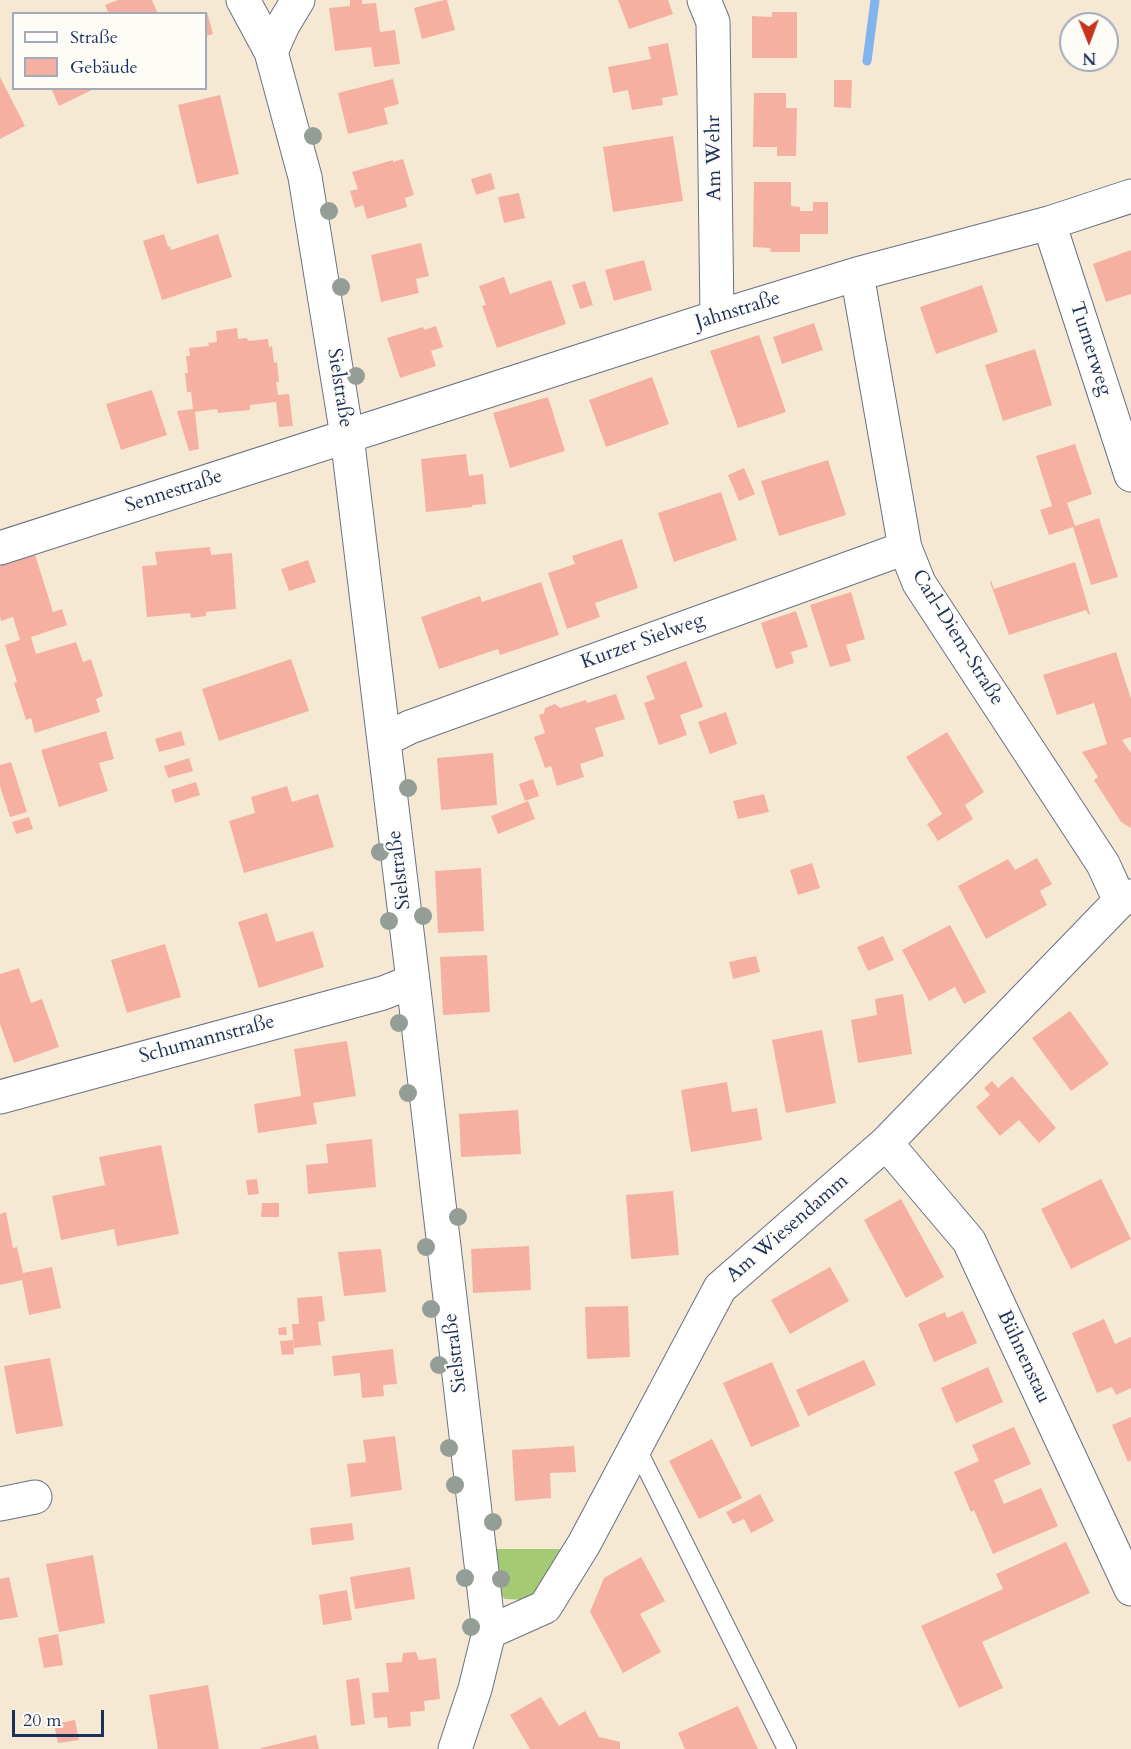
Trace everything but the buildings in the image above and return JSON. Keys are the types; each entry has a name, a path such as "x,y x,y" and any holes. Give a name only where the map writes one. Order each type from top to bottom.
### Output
{"street":[{"name":"Sielstraße","path":"243,0 270,52 305,177 347,436 384,740 489,1632 475,1689 455,1749"},
{"path":"270,52 298,0"},
{"name":"Am Wehr","path":"704,0 713,22 717,317"},
{"name":"Jahnstraße","path":"347,436 857,274 1049,223 1131,196"},
{"name":"Turnerweg","path":"1049,223 1131,476"},
{"name":"Carl-Diem-Straße","path":"857,274 905,548 919,583 1126,899"},
{"name":"Sennestraße","path":"0,548 347,436"},
{"name":"Kurzer Sielweg","path":"384,740 410,726 905,548"},
{"name":"Am Wiesendamm","path":"489,1632 545,1607 584,1544 720,1288 886,1143 1126,899"},
{"name":"Schumannstraße","path":"0,1097 383,993 413,981"},
{"name":"Bühnenstau","path":"886,1143 969,1241 1131,1589"},
{"path":"0,1504 35,1497"}],"lane":[{"path":"636,1447 787,1749"}],"green space":[{"path":"490,1549 560,1549 545,1583 528,1600 505,1599 497,1592"}],"waterway":[{"path":"867,61 875,0"}]}
